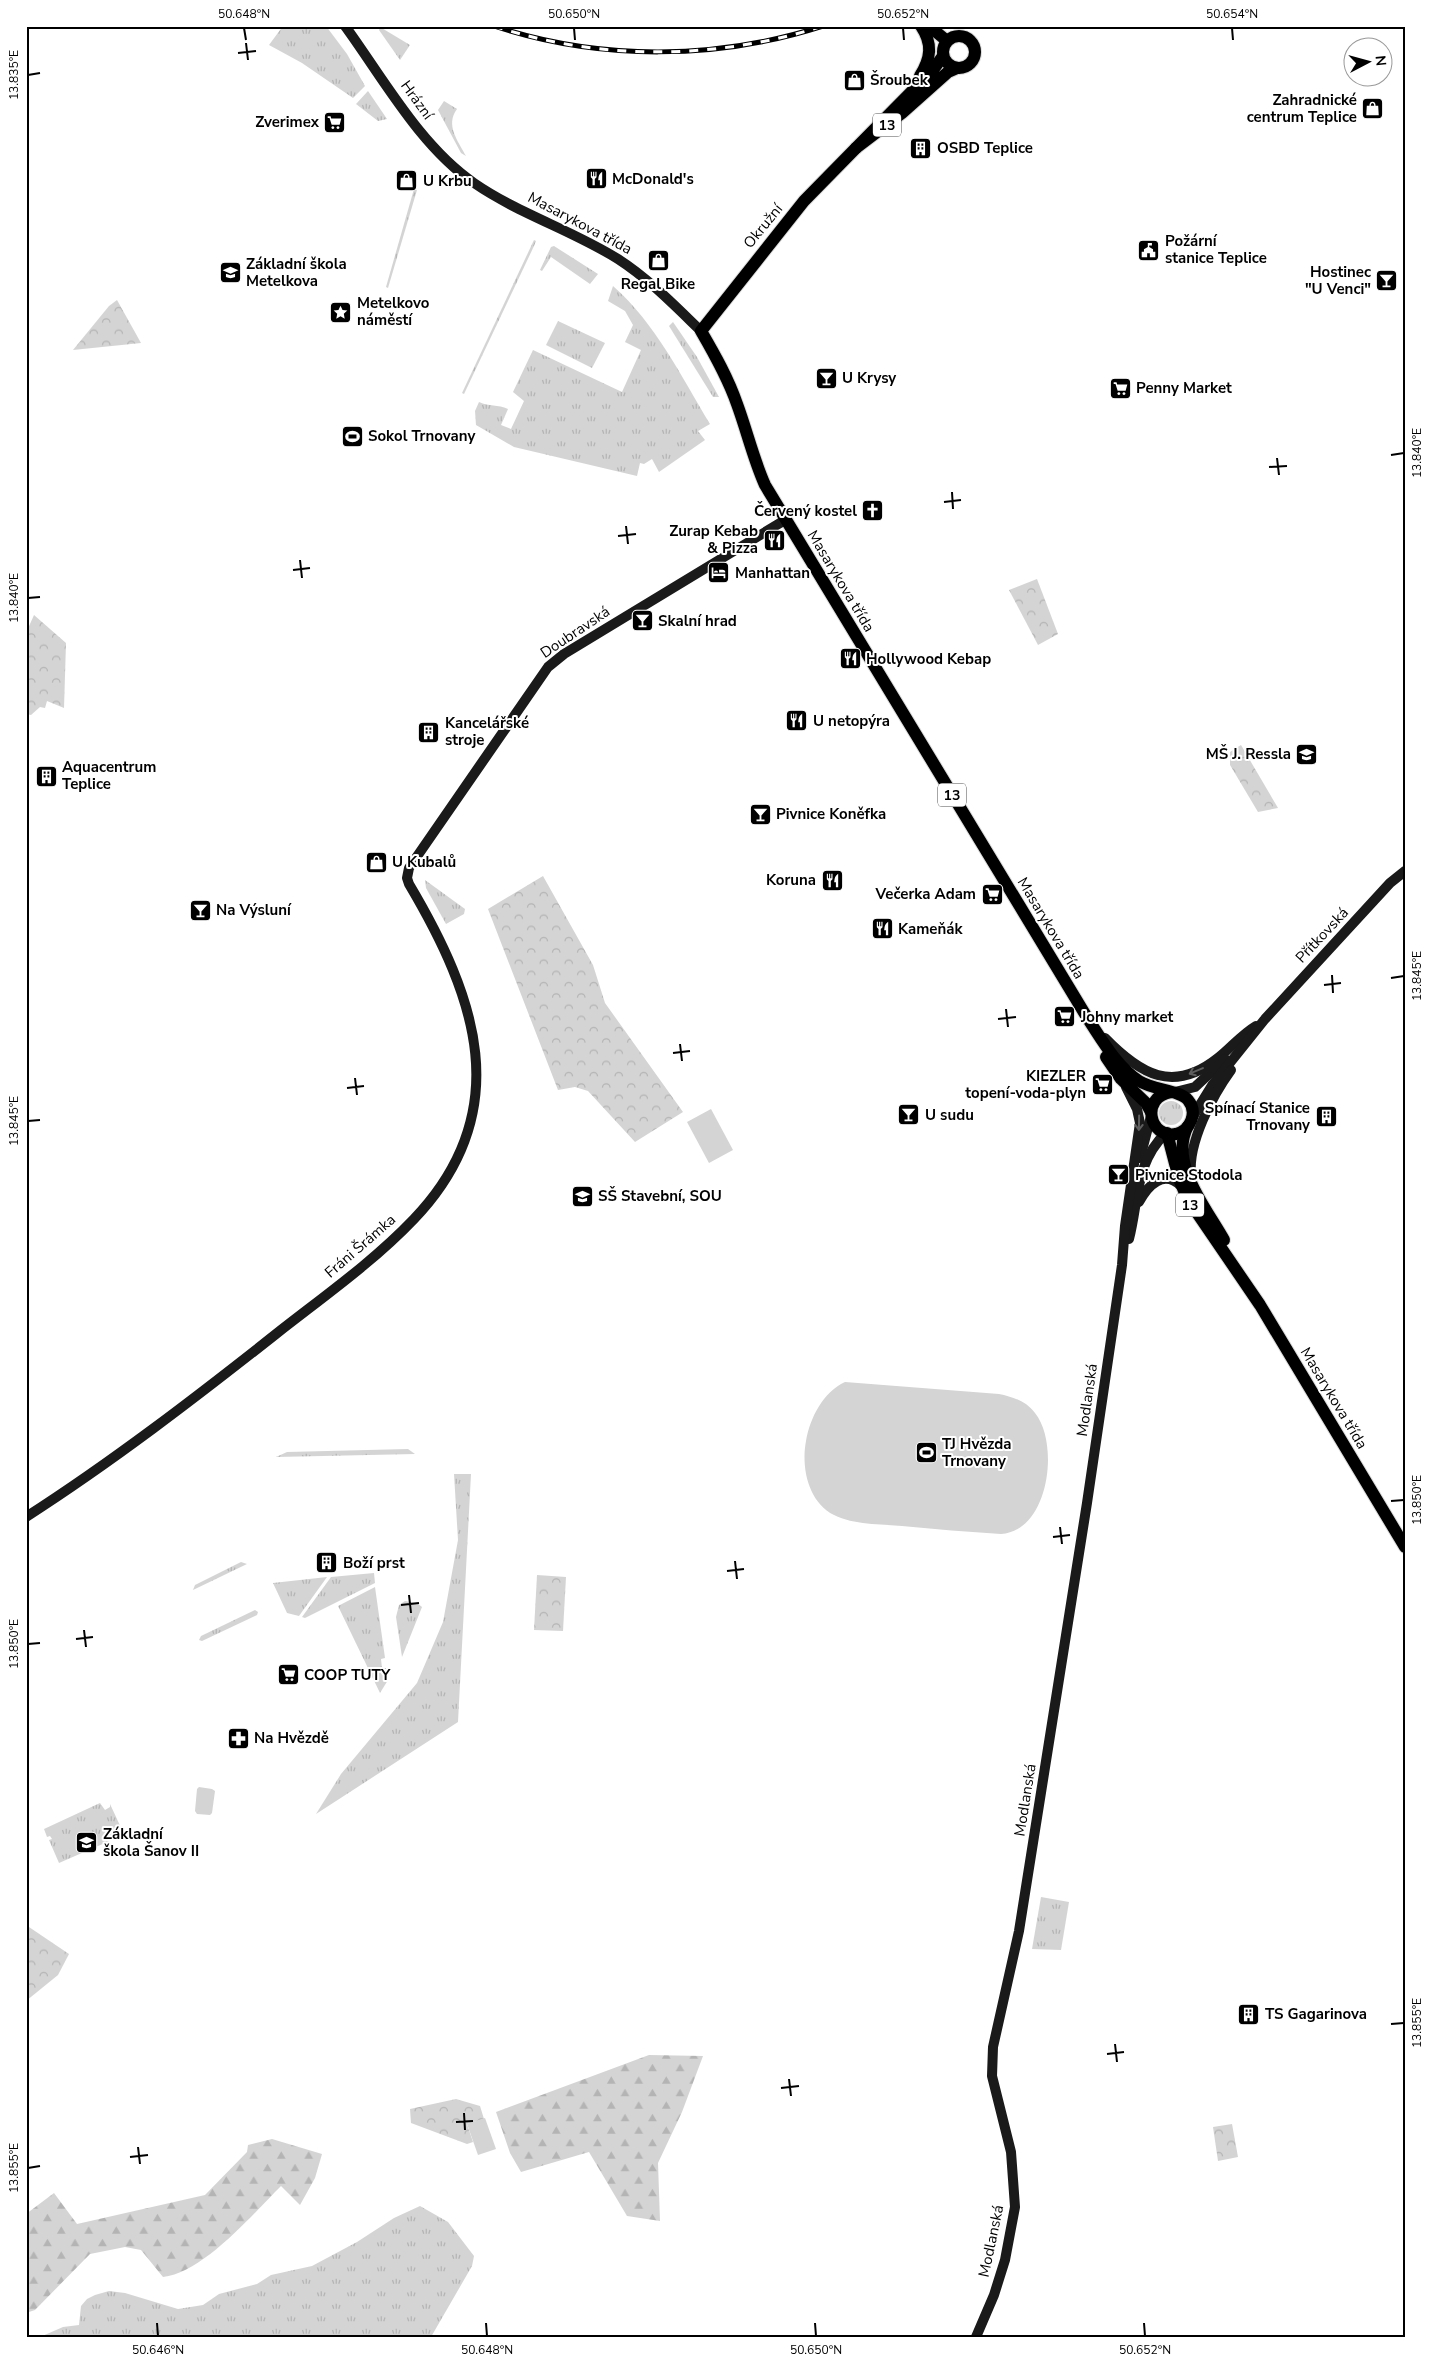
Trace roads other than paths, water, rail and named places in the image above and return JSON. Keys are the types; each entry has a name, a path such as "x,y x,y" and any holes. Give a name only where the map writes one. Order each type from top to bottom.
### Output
{"main road":[{"name":"13","path":"891,110 920,76 928,62 930,44 921,26"},
{"path":"929,26 947,42"},
{"name":"13","path":"943,56 943,48 947,42 955,37 962,36 970,41 975,55 972,62 965,67 957,68"},
{"name":"Okružní","path":"701,331 804,202 891,110 933,70 943,56"},
{"path":"943,56 947,63 957,68"},
{"name":"Okružní","path":"856,148 902,114 940,78 957,68"},
{"name":"Masarykova třída","path":"701,331 724,371 737,404 754,462 785,520 1088,1019 1113,1054 1134,1077 1151,1087 1182,1095 1190,1103 1190,1122 1184,1137 1187,1186"},
{"name":"Masarykova třída","path":"1088,1019 1098,1044 1122,1079 1146,1103 1155,1126 1166,1133 1196,1214 1235,1266 1405,1547"},
{"path":"1151,1114 1157,1098 1173,1092"},
{"path":"1166,1133 1180,1132 1190,1122"}],"street":[{"name":"Hrázní","path":"345,26 426,138 454,167 474,183"},
{"name":"Masarykova třída","path":"474,183 510,205 620,260 653,284 701,331"},
{"name":"Doubravská","path":"407,878 409,868 548,667 564,654 785,520"},
{"name":"Přítkovská","path":"1190,1122 1213,1084 1263,1022 1390,883 1405,871"},
{"name":"Fráni Šrámka","path":"26,1517 96,1471 328,1295 413,1220 439,1190 450,1172 464,1145 474,1106 476,1072 474,1043 467,1008 451,962 407,878"},
{"path":"1088,1019 1113,1046 1142,1070 1167,1078 1188,1074 1209,1064 1244,1034 1263,1022"},
{"path":"1135,1212 1143,1195 1156,1181 1171,1179 1187,1186 1190,1160 1200,1129 1224,1080 1252,1042 1263,1022"},
{"name":"Přítkovská","path":"1173,1092 1188,1090 1202,1081 1263,1022"},
{"path":"1122,1079 1140,1118 1122,1261"},
{"path":"1132,1183 1150,1126 1151,1114"},
{"path":"1122,1261 1135,1212 1145,1161 1153,1146 1166,1133"},
{"name":"Modlanská","path":"976,2337 1002,2269 1015,2207 1011,2152 992,2076 993,2047 1018,1940 1087,1503 1122,1261"}],"railway":[{"path":"494,26 575,46 658,52 742,45 783,37 823,26"}],"place":[{"name":"Šroubek","path":"854,80"},
{"name":"Zahradnické centrum Teplice","path":"1373,109"},
{"name":"Zverimex","path":"335,122"},
{"name":"OSBD Teplice","path":"921,148"},
{"name":"McDonald's","path":"596,179"},
{"name":"U Krbu","path":"407,181"},
{"name":"Požární stanice Teplice","path":"1149,250"},
{"name":"Regal Bike","path":"658,261"},
{"name":"Základní škola Metelkova","path":"230,273"},
{"name":"Hostinec \"U Venci\"","path":"1387,281"},
{"name":"Metelkovo náměstí","path":"341,312"},
{"name":"U Krysy","path":"826,378"},
{"name":"Penny Market","path":"1120,388"},
{"name":"Sokol Trnovany","path":"352,436"},
{"name":"Červený kostel","path":"873,511"},
{"name":"Zurap Kebab & Pizza","path":"774,540"},
{"name":"Manhattan","path":"719,573"},
{"name":"Skalní hrad","path":"642,621"},
{"name":"Hollywood Kebap","path":"850,659"},
{"name":"U netopýra","path":"797,721"},
{"name":"Kancelářské stroje","path":"429,732"},
{"name":"MŠ J. Ressla","path":"1307,754"},
{"name":"Aquacentrum Teplice","path":"46,776"},
{"name":"Pivnice Koněfka","path":"760,814"},
{"name":"U Kubalů","path":"376,862"},
{"name":"Koruna","path":"832,880"},
{"name":"Večerka Adam","path":"992,894"},
{"name":"Na Výsluní","path":"200,910"},
{"name":"Kameňák","path":"882,929"},
{"name":"Johny market","path":"1065,1017"},
{"name":"KIEZLER topení-voda-plyn","path":"1102,1085"},
{"name":"U sudu","path":"909,1115"},
{"name":"Spínací Stanice Trnovany","path":"1326,1117"},
{"name":"Pivnice Stodola","path":"1119,1175"},
{"name":"SŠ Stavební, SOU","path":"582,1196"},
{"name":"TJ Hvězda Trnovany","path":"926,1453"},
{"name":"Boží prst","path":"327,1563"},
{"name":"COOP TUTY","path":"288,1675"},
{"name":"Na Hvězdě","path":"238,1738"},
{"name":"Základní škola Šanov II","path":"87,1843"},
{"name":"TS Gagarinova","path":"1249,2014"}]}
